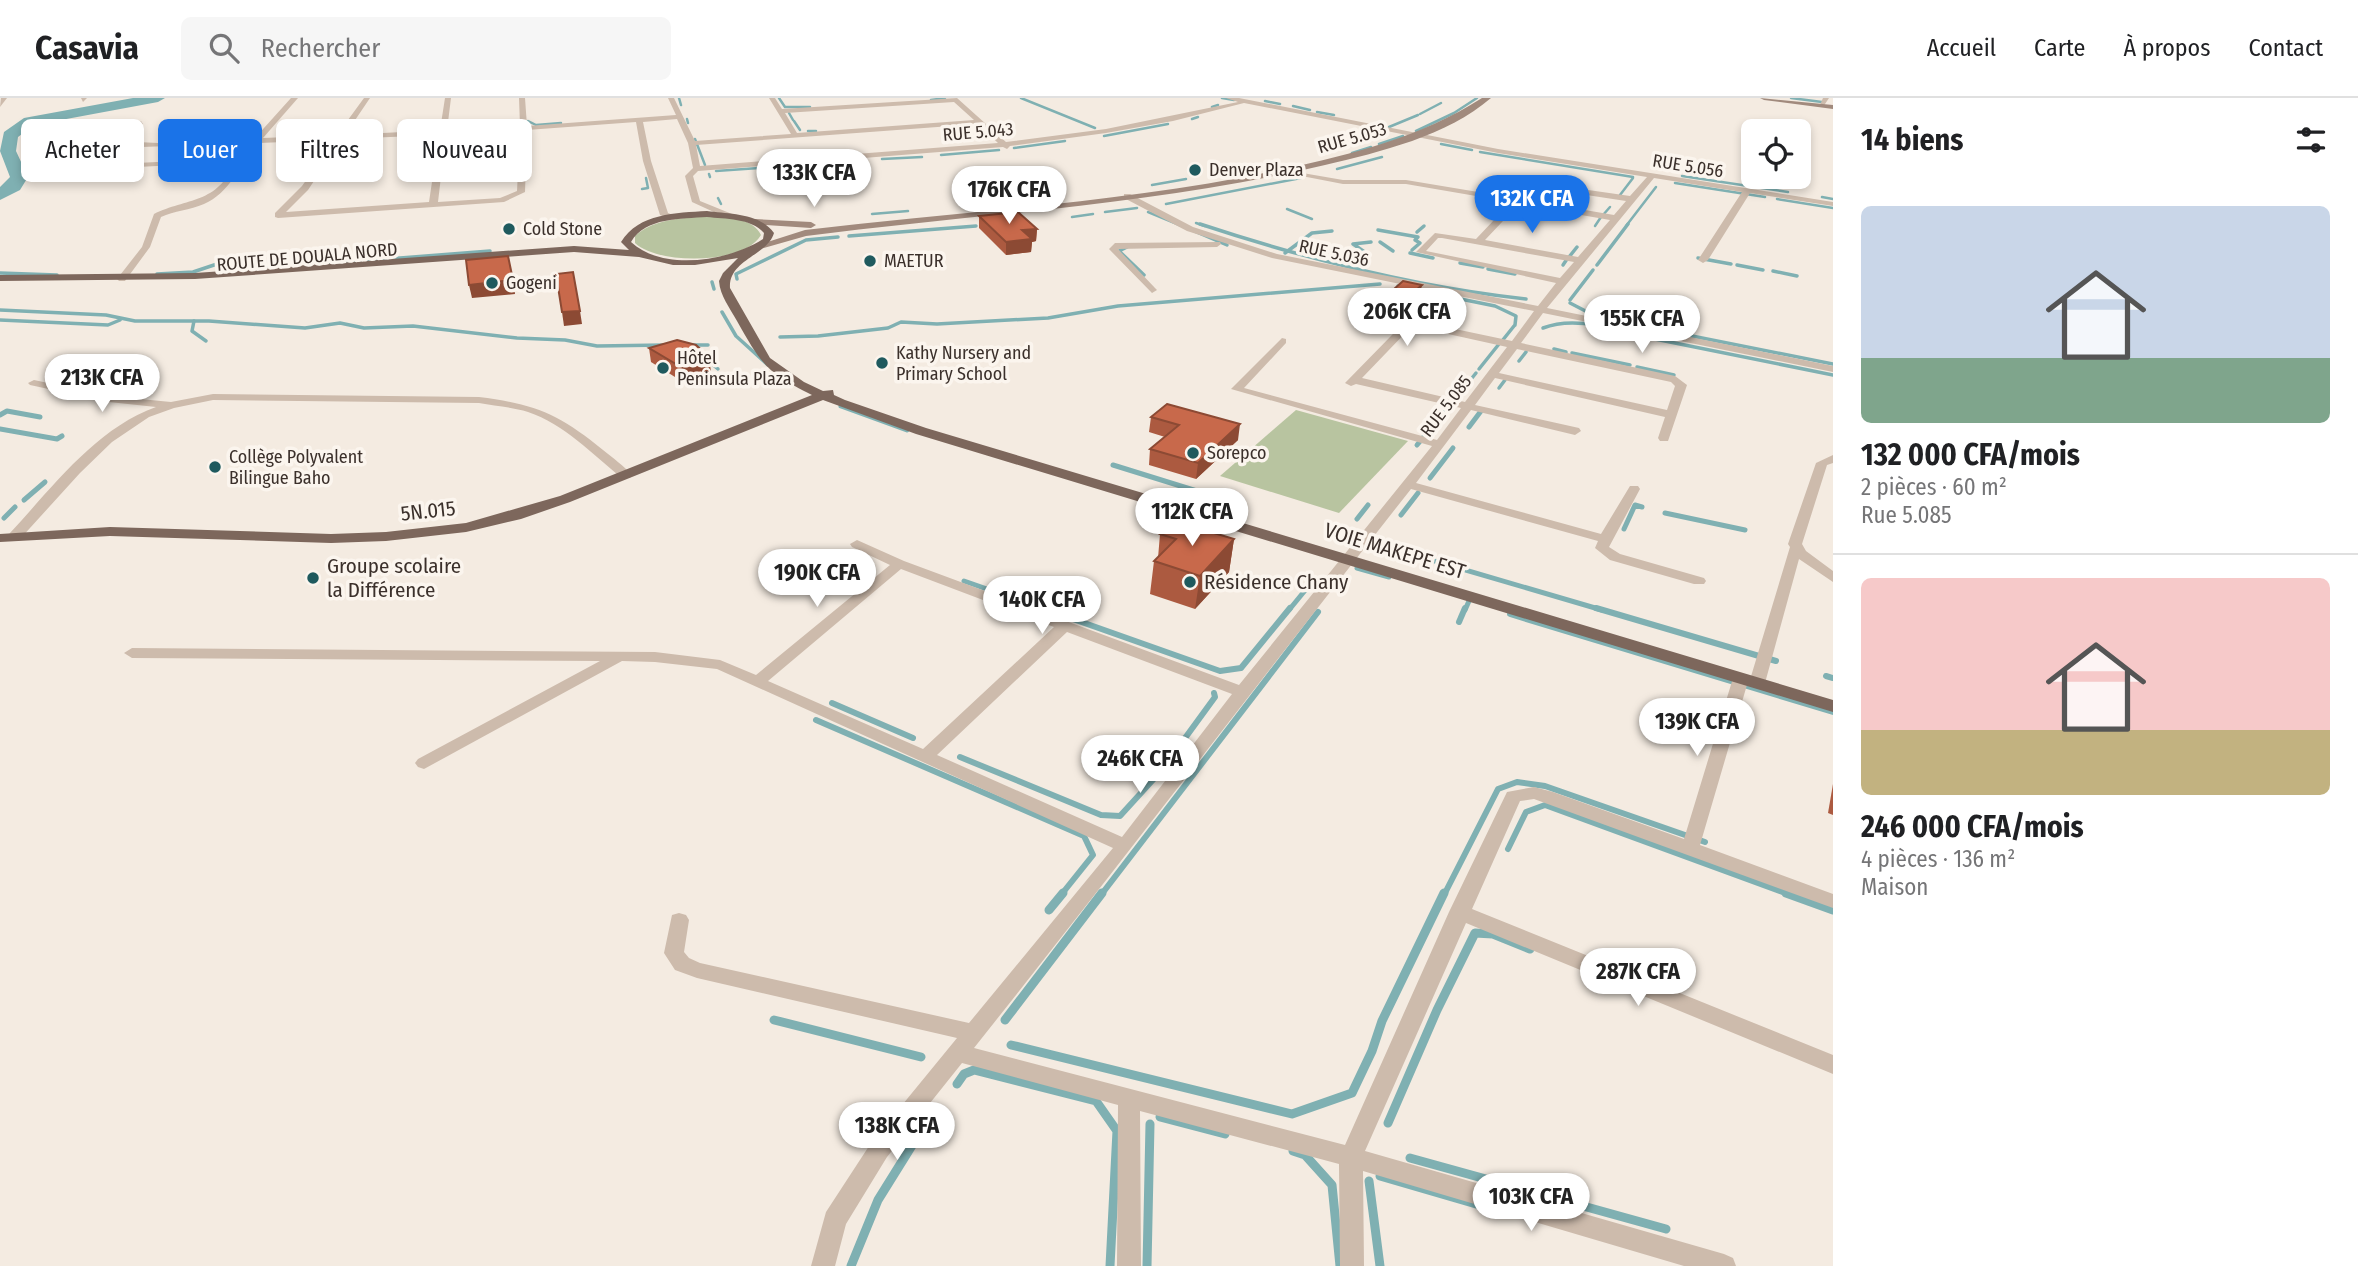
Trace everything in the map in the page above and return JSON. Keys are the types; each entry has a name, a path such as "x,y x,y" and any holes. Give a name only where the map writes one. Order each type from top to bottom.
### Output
{"main road":[{"name":"RUE 5.053","path":"755,222 821,225 1130,198 1281,168 1404,133 1447,116 1474,98"},
{"name":"RUE 5.053","path":"756,249 795,235 824,230 1130,198 1285,173 1414,135 1457,118 1487,98"},
{"path":"1764,98 1827,101"},
{"path":"1801,98 1827,101 1833,107"},
{"path":"680,216 729,216 755,222 769,233 767,240 727,271 725,284 707,273 640,254 617,251 527,251 608,238 680,216"},
{"path":"637,228 628,235 626,242 640,254"},
{"path":"660,260 709,261 756,249"},
{"name":"ROUTE DE DOUALA NORD","path":"0,278 122,279 240,274 527,251"},
{"name":"ROUTE DE DOUALA NORD","path":"0,286 214,282 617,251"},
{"name":"VOIE MAKEPE EST","path":"725,284 730,301 763,360 830,392 945,437 1833,706"},
{"name":"5N.015","path":"7,537 73,532 366,537 418,535 508,520 560,503 830,392"}],"street":[{"path":"0,105 4,98"},
{"path":"262,134 295,98"},
{"path":"352,119 367,98"},
{"path":"444,119 448,98"},
{"path":"522,98 523,119"},
{"path":"639,120 658,201 664,215 680,216 693,209 696,202 688,176 697,169 692,143 671,98"},
{"path":"772,98 795,135"},
{"name":"RUE 5.056","path":"1229,98 1414,135 1651,177 1833,204"},
{"name":"RUE 5.043","path":"697,169 1007,146 1130,129 1257,98"},
{"path":"780,111 954,99 1007,146"},
{"path":"532,127 680,117"},
{"path":"692,143 978,122"},
{"path":"1285,173 1343,182 1406,182 1616,218"},
{"name":"RUE 5.085","path":"823,1266 835,1220 879,1150 1125,846 1242,692 1440,444 1562,281 1651,177"},
{"path":"1479,195 1499,178 1632,199"},
{"path":"122,279 146,247 158,216 203,202 226,182"},
{"path":"309,182 278,215 501,200 519,194 521,182"},
{"path":"433,205 436,182"},
{"path":"1703,260 1747,191"},
{"name":"RUE 5.036","path":"1130,198 1175,222 1231,244 1288,259 1440,292 1541,309 1833,369"},
{"path":"696,202 729,216"},
{"path":"1470,255 1516,202"},
{"path":"1562,281 1420,252 1438,235 1580,260"},
{"path":"1152,290 1115,246 1231,244"},
{"path":"1440,292 1352,381 1576,431"},
{"path":"1410,323 1675,379 1681,385 1664,438"},
{"path":"1282,341 1237,389 1440,444"},
{"path":"1491,374 1671,415"},
{"path":"34,383 109,399 176,404"},
{"path":"7,537 84,462 139,419 176,404 213,397 479,400 512,404 538,412 557,423 626,475"},
{"path":"1690,849 1796,548 1822,463 1833,459"},
{"path":"1406,484 1605,539"},
{"path":"1634,489 1602,548 1615,556 1699,581"},
{"path":"857,544 899,564 1242,692"},
{"path":"1796,548 1833,578"},
{"path":"758,681 899,564"},
{"path":"926,756 1065,625"},
{"path":"132,653 655,657 720,665 1125,846"},
{"path":"424,763 617,658"},
{"path":"1352,1266 1350,1157 1513,796 1522,793 1553,798 1833,901"},
{"path":"1459,912 1833,1065"},
{"path":"679,920 674,953 682,964 697,970 974,1033"},
{"path":"958,1053 1350,1157 1724,1266"},
{"path":"1129,1100 1129,1266"}],"green space":[{"path":"695,217 741,220 756,228 761,235 752,245 720,257 680,258 646,250 635,243 635,236 648,227"},
{"path":"1296,410 1408,441 1339,513 1220,476"}],"building":[{"path":"1018,212 1037,229 1022,230 1032,239 1006,242 979,216"},
{"path":"508,256 513,280 469,285 466,260"},
{"path":"573,272 580,311 562,312 556,274"},
{"path":"1403,281 1422,285 1402,302 1384,298"},
{"path":"677,340 696,345 709,357 681,367 649,348"},
{"path":"1167,404 1240,424 1198,463 1150,449 1179,425 1151,417"},
{"path":"1174,521 1234,539 1200,576 1154,561 1176,539 1160,534"}],"waterway":[{"path":"0,195 14,186 19,177 8,151 10,135 29,121 158,98"},
{"path":"679,98 681,105"},
{"path":"779,98 785,107 810,107"},
{"path":"931,100 945,98"},
{"path":"1021,98 1095,128"},
{"path":"1222,98 1234,100"},
{"path":"1416,131 1454,113 1477,98"},
{"path":"1791,98 1822,102"},
{"path":"1265,101 1280,104"},
{"path":"1420,114 1441,103"},
{"path":"1212,107 1218,105"},
{"path":"1293,106 1310,110"},
{"path":"1317,112 1334,115"},
{"path":"789,113 793,120"},
{"path":"1389,127 1418,115"},
{"path":"1192,119 1198,117"},
{"path":"687,119 688,123"},
{"path":"794,121 800,130"},
{"path":"532,123 561,123"},
{"path":"1104,136 1168,124"},
{"path":"808,131 816,131"},
{"path":"1379,144 1403,136"},
{"path":"695,139 705,165"},
{"path":"1014,148 1065,141"},
{"path":"1441,144 1472,150"},
{"path":"1319,150 1337,145"},
{"path":"1352,153 1371,147"},
{"path":"941,155 999,150"},
{"path":"1480,152 1633,177"},
{"path":"882,159 922,157"},
{"path":"1337,169 1382,157"},
{"path":"716,171 759,168"},
{"path":"1682,176 1788,192"},
{"path":"642,189 648,188 646,178"},
{"path":"1166,204 1301,178"},
{"path":"1620,195 1633,178"},
{"path":"1152,185 1186,179"},
{"path":"1675,183 1765,197"},
{"path":"1626,226 1656,187"},
{"path":"1822,197 1833,199"},
{"path":"718,198 721,204"},
{"path":"1777,199 1833,208"},
{"path":"1603,215 1610,207"},
{"path":"1105,212 1137,208"},
{"path":"1287,209 1312,219"},
{"path":"872,214 908,211"},
{"path":"1148,212 1182,226"},
{"path":"1072,217 1093,214"},
{"path":"1595,226 1601,217"},
{"path":"1196,223 1205,226"},
{"path":"1178,224 1227,245"},
{"path":"1200,224 1288,251"},
{"path":"1597,265 1628,224"},
{"path":"849,236 976,226"},
{"path":"1417,232 1424,226"},
{"path":"1378,230 1418,237 1415,240 1420,243 1412,250"},
{"path":"1288,251 1312,233 1332,231"},
{"path":"737,279 736,274 806,240 838,237"},
{"path":"1369,255 1353,244 1371,242"},
{"path":"1380,242 1393,251"},
{"path":"1127,247 1119,251 1144,275"},
{"path":"1569,257 1577,247"},
{"path":"323,264 490,251"},
{"path":"1288,251 1402,279 1526,299"},
{"path":"1410,253 1433,258"},
{"path":"1698,258 1731,264"},
{"path":"1563,265 1567,259"},
{"path":"157,274 193,272 220,263"},
{"path":"1460,263 1483,267"},
{"path":"1737,265 1763,270"},
{"path":"232,270 282,267"},
{"path":"1488,269 1515,274"},
{"path":"1570,300 1593,270"},
{"path":"1773,271 1797,276"},
{"path":"0,273 57,275"},
{"path":"712,282 714,289"},
{"path":"780,337 818,336 888,328 901,322 937,324 1048,318 1118,306 1380,284"},
{"path":"1398,286 1435,293"},
{"path":"1441,295 1495,306 1516,316 1515,325"},
{"path":"1570,303 1597,317 1658,329"},
{"path":"0,310 106,315 135,321 194,321"},
{"path":"722,312 736,336 768,365"},
{"path":"0,320 108,325 120,320"},
{"path":"194,321 305,328 340,323 364,328 413,326 517,338 565,340 597,346 665,345"},
{"path":"194,321 192,331 206,341"},
{"path":"1543,328 1556,324 1582,323 1648,337"},
{"path":"1502,341 1514,326"},
{"path":"1672,332 1833,364"},
{"path":"1655,339 1833,375"},
{"path":"1479,369 1499,344"},
{"path":"690,345 708,345"},
{"path":"1554,349 1566,352"},
{"path":"1519,361 1526,352"},
{"path":"1572,353 1630,365"},
{"path":"706,359 718,369"},
{"path":"1637,367 1674,375"},
{"path":"1460,393 1476,373"},
{"path":"1499,388 1505,380"},
{"path":"1453,401 1461,391"},
{"path":"1417,445 1451,404"},
{"path":"841,406 907,430"},
{"path":"0,415 7,411 40,417"},
{"path":"1469,427 1481,411"},
{"path":"0,429 57,439 62,436"},
{"path":"1430,478 1453,448"},
{"path":"1113,465 1200,492"},
{"path":"24,500 45,482"},
{"path":"1401,515 1418,493"},
{"path":"1357,519 1368,505"},
{"path":"1624,529 1635,505 1642,507"},
{"path":"4,518 15,507"},
{"path":"1665,513 1745,530"},
{"path":"1380,545 1602,610"},
{"path":"1357,568 1389,577"},
{"path":"964,581 1047,610"},
{"path":"1289,610 1307,588"},
{"path":"1465,610 1469,601"},
{"path":"1042,608 1220,671 1241,668 1290,608"},
{"path":"1459,622 1465,608"},
{"path":"1596,608 1776,661"},
{"path":"1101,895 1318,612"},
{"path":"1510,614 1833,712"},
{"path":"1826,676 1833,678"},
{"path":"960,757 1101,815 1120,816 1161,771 1215,697 1214,693"},
{"path":"832,703 913,738"},
{"path":"816,720 1084,836 1093,855 1061,895"},
{"path":"1444,895 1498,789 1517,782 1545,786 1705,842"},
{"path":"1508,849 1526,812 1545,805 1791,895"},
{"path":"1049,910 1063,893"},
{"path":"1005,1020 1102,893"},
{"path":"1011,1045 1292,1114 1352,1093 1372,1051 1382,1021 1444,893"},
{"path":"1786,893 1833,910"},
{"path":"1388,1123 1437,1010 1475,933 1493,934 1530,949"},
{"path":"774,1020 921,1057"},
{"path":"957,1084 964,1074 974,1070 1096,1101 1117,1131 1110,1266"},
{"path":"1160,1117 1225,1134"},
{"path":"1147,1266 1150,1124"},
{"path":"851,1266 878,1200 916,1139"},
{"path":"1293,1151 1305,1155 1332,1185 1340,1266"},
{"path":"1410,1158 1666,1229"},
{"path":"1380,1176 1483,1206"},
{"path":"1369,1181 1380,1266"}],"place":[{"name":"Denver Plaza","path":"1195,170"},
{"name":"Cold Stone","path":"509,229"},
{"name":"MAETUR","path":"870,261"},
{"name":"Gogeni","path":"492,283"},
{"name":"Kathy Nursery and Primary School","path":"882,363"},
{"name":"Hôtel Peninsula Plaza","path":"663,368"},
{"name":"Sorepco","path":"1193,453"},
{"name":"Collège Polyvalent Bilingue Baho","path":"215,467"},
{"name":"Groupe scolaire la Différence","path":"313,578"},
{"name":"Résidence Chany","path":"1190,582"}]}
